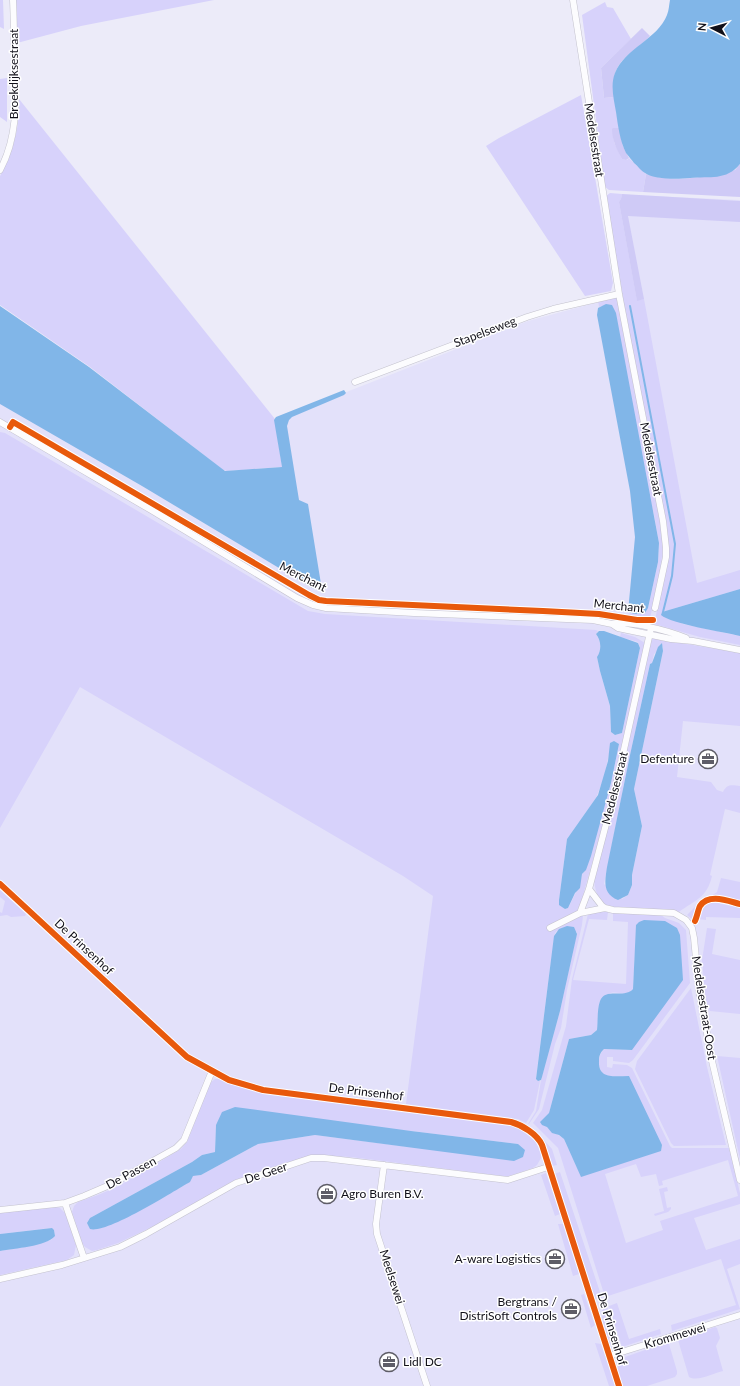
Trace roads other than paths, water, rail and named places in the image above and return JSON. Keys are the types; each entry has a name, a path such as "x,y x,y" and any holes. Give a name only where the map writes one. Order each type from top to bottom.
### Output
{"street":[{"name":"Broekdijksestraat","path":"0,170 10,149 16,103 13,0"},
{"name":"Medelsestraat","path":"572,0 619,294 663,521 666,558 656,608"},
{"name":"Stapelseweg","path":"355,382 527,316 619,294"},
{"name":"Merchant","path":"0,422 258,573 297,598 313,605 326,608 414,613 593,620 612,624 619,622 650,632 674,633 693,641 740,650"},
{"name":"Medelsestraat","path":"580,913 589,889 620,769 650,632"},
{"name":"De Prinsenhof","path":"0,884 187,1057 230,1080 264,1090 519,1124 524,1127 540,1142 619,1386"},
{"path":"589,889 605,908"},
{"name":"Medelsestraat-Oost","path":"550,928 580,913 605,908 614,910 674,913 686,920 692,928 699,990 711,1054 740,1180"},
{"name":"De Passen","path":"0,1210 66,1203 112,1184 176,1148 184,1140 212,1071"},
{"name":"De Geer","path":"0,1279 62,1265 120,1247 236,1183 311,1158 324,1158 508,1180 548,1167"},
{"name":"Meelsewei","path":"384,1165 376,1224 377,1234 427,1386"},
{"path":"66,1203 84,1258"},
{"name":"Krommewei","path":"609,1356 740,1315"}],"water":[{"path":"670,0 740,0 740,164 729,173 717,177 673,179 654,177 642,171 634,163 626,153 622,144 618,128 613,92 615,73 626,57 663,23 668,13"},
{"path":"606,304 612,305 616,313 659,543 658,562 648,608 645,613 635,614 628,612 635,537 630,491 597,315 598,308"},
{"path":"0,306 89,367 225,471 282,467 274,420 276,417 344,390 346,393 344,395 292,417 287,426 299,500 308,504 321,584 320,587 314,589 142,486 0,404"},
{"path":"740,589 740,636 686,625 675,622 661,615 662,612"},
{"path":"599,631 604,631 638,643 640,648 622,733 615,735 611,732 610,706 597,657 600,651 600,645 596,634"},
{"path":"662,643 663,651 634,789 642,826 632,875 632,885 628,895 618,900 607,891 605,882 607,867 650,664 652,663 658,647"},
{"path":"614,741 619,744 611,783 591,856 586,870 582,874 580,888 575,893 568,908 565,909 559,905 559,900 567,839 598,795 608,761 610,743"},
{"path":"644,920 665,921 677,928 680,935 683,980 632,1050 604,1049 600,1056 599,1067 604,1074 608,1076 629,1076 662,1145 661,1151 581,1177 564,1139 559,1135 552,1133 540,1122 549,1113 569,1039 591,1035 597,1030 598,1008 602,997 610,994 629,992 633,989 636,925"},
{"path":"567,926 574,927 577,934 560,1011 542,1077 541,1080 538,1081 536,1079 554,936 559,929"},
{"path":"235,1107 518,1144 525,1150 523,1157 514,1161 315,1135 258,1144 201,1175 193,1176 190,1182 155,1203 124,1219 98,1229 90,1229 87,1223 90,1218 202,1155 215,1152 216,1125 222,1112"},
{"path":"52,1228 55,1236 44,1243 0,1251 0,1234"}],"waterway":[{"path":"630,306 675,544 672,576 663,612"}],"place":[{"name":"Defenture","path":"708,759"},
{"name":"Agro Buren B.V.","path":"327,1194"},
{"name":"A-ware Logistics","path":"555,1259"},
{"name":"Bergtrans / DistriSoft Controls","path":"571,1309"},
{"name":"Lidl DC","path":"389,1362"}]}
